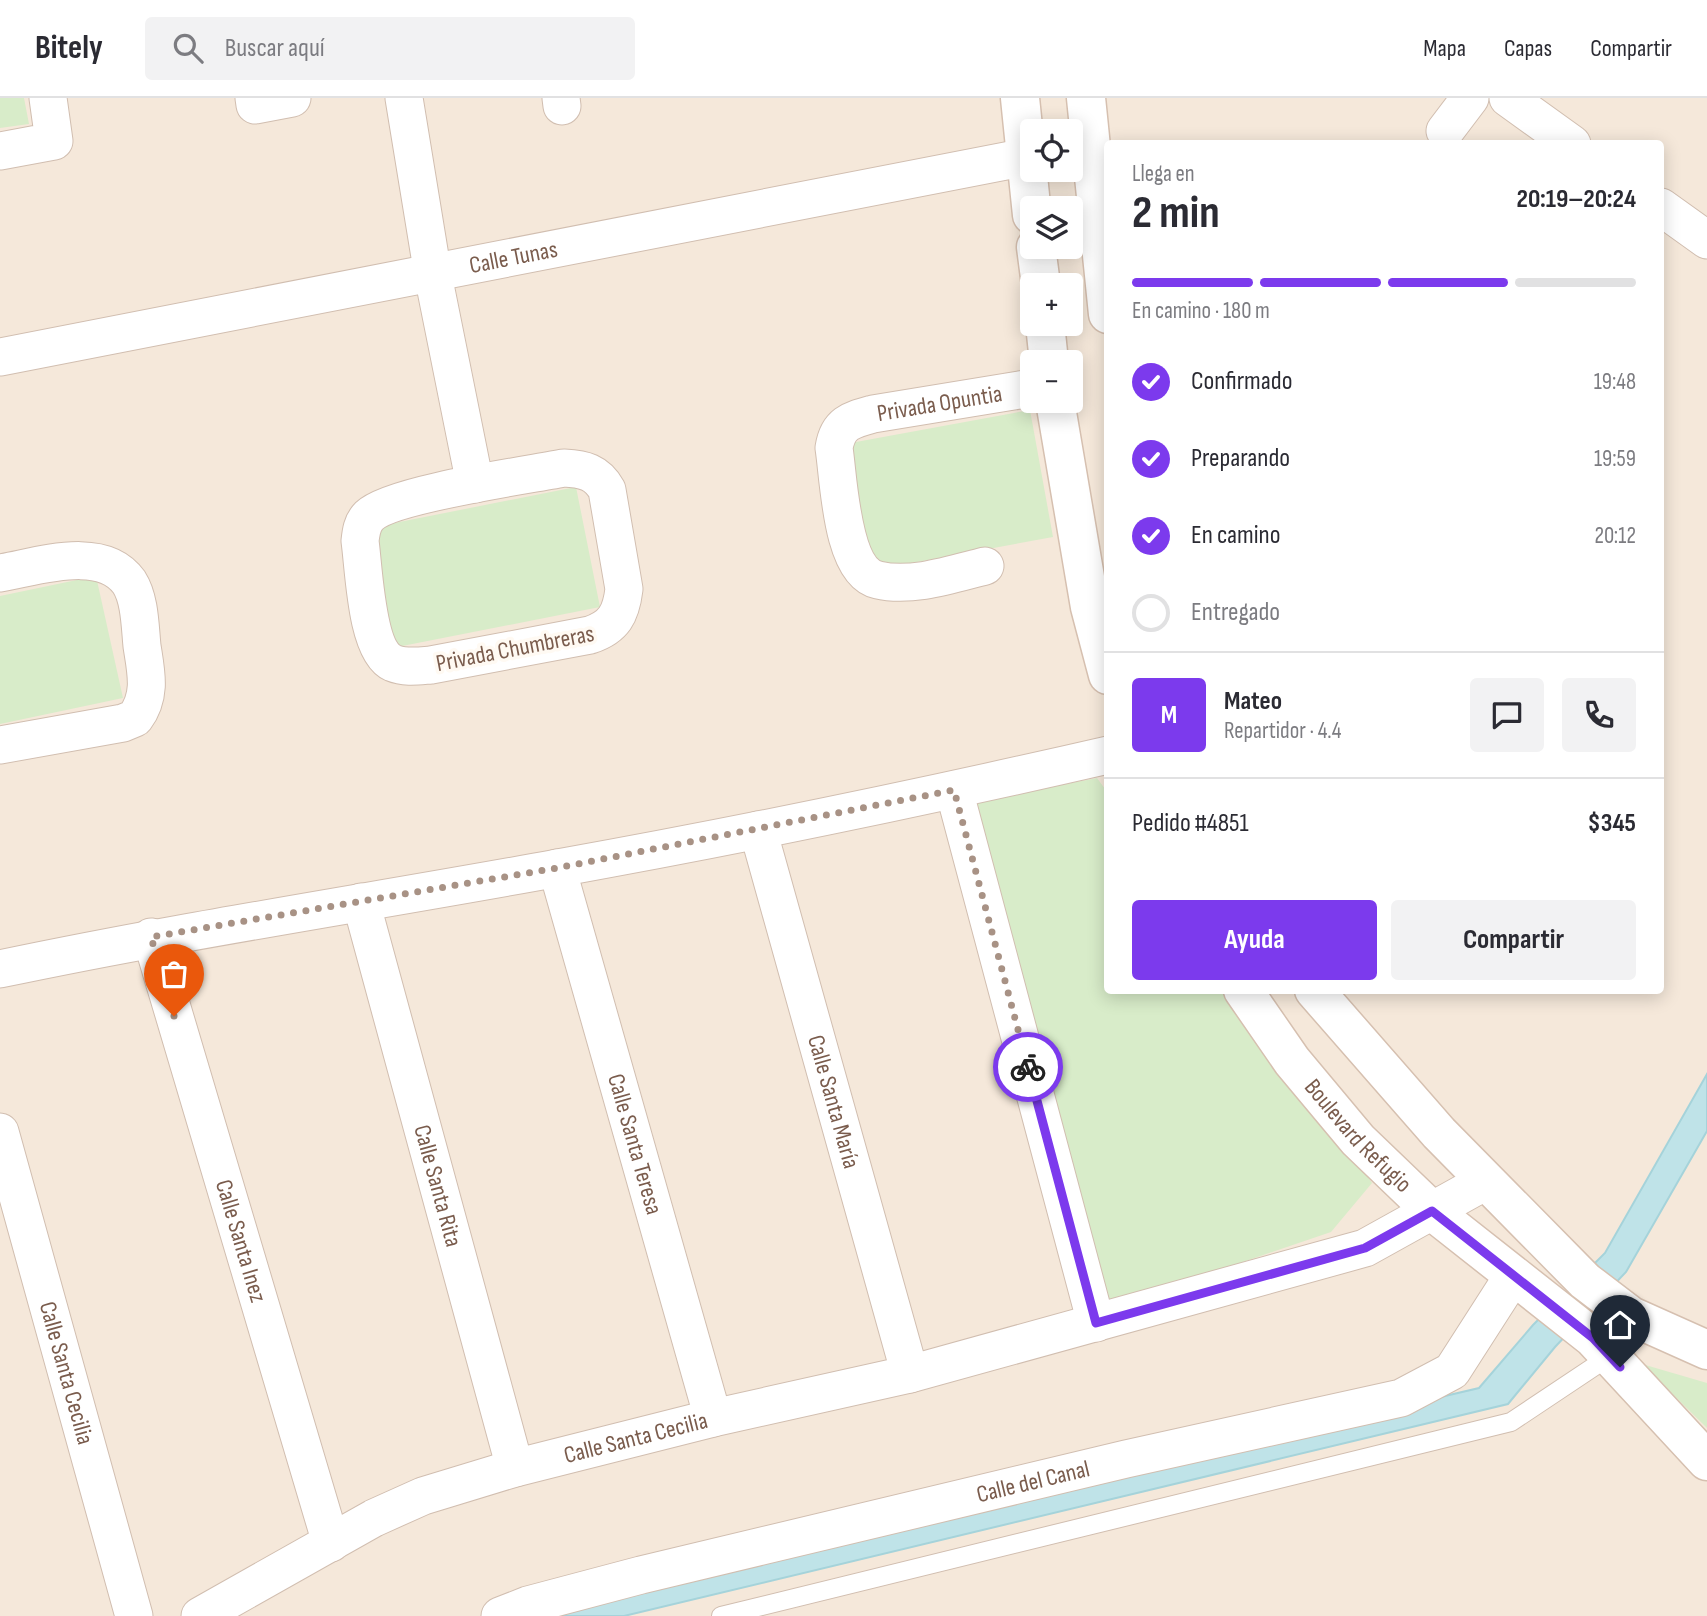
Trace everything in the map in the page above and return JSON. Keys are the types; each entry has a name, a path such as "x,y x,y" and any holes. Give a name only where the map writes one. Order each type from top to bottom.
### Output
{"street":[{"path":"0,151 54,141 48,98"},
{"path":"254,98 256,105 292,98"},
{"path":"404,98 433,275 475,484"},
{"path":"1020,98 1022,119"},
{"path":"1086,98 1104,275"},
{"path":"1445,131 1470,98"},
{"path":"1508,98 1566,140"},
{"name":"Calle Tunas","path":"0,357 433,275 1020,158"},
{"path":"1664,209 1707,240"},
{"name":"Privada Opuntia","path":"985,566 904,582 876,580 860,569 849,547 834,448 836,433 847,420 1020,390"},
{"path":"1057,413 1090,607 1104,660"},
{"name":"Privada Chumbreras","path":"564,468 581,469 600,477 607,489 624,589 619,615 606,630 430,665 411,666 393,662 381,653 374,639 360,541 362,526 370,515 388,505 475,484 564,468"},
{"path":"0,573 67,562 94,561 116,569 129,583 136,599 147,693 135,718 123,723 0,745"},
{"path":"0,969 151,937 557,868 758,830 1104,756"},
{"path":"954,790 1096,1323"},
{"name":"Calle Santa María","path":"758,830 910,1374"},
{"name":"Calle Santa Teresa","path":"557,868 713,1418"},
{"name":"Calle Santa Rita","path":"361,902 516,1468"},
{"name":"Calle Santa Inez","path":"151,937 331,1543"},
{"name":"Boulevard Refugio","path":"1246,994 1292,1061 1350,1130 1432,1211 1593,1338 1707,1461"},
{"path":"1318,994 1484,1182 1585,1281 1631,1316 1707,1350"},
{"name":"Calle Santa Cecilia","path":"0,1132 134,1616"},
{"name":"Calle Santa Cecilia","path":"201,1616 374,1518 423,1496 516,1468 713,1418 910,1374 1365,1248 1484,1182"},
{"name":"Calle del Canal","path":"500,1616 528,1605 641,1575 1126,1459 1401,1398 1452,1371 1513,1276"}],"lane":[{"path":"721,1616 1511,1422 1610,1356"}],"shaded area":[{"path":"0,98 1707,98 1707,1616 0,1616"}],"green space":[{"path":"0,98 24,98 29,124 0,128"},
{"path":"1020,412 1031,413 1053,537 868,571 845,444"},
{"path":"576,487 600,607 387,649 364,529"},
{"path":"96,576 123,698 0,724 0,596"},
{"path":"1097,778 1104,788 1104,994 1244,994 1372,1183 1331,1232 1111,1307 974,802"},
{"path":"1642,1364 1707,1383 1707,1428"}],"water":[{"path":"1707,1074 1707,1131 1626,1272 1555,1347 1508,1404 624,1616 538,1616 772,1554 1479,1388 1533,1325 1605,1253"}],"way so far":[{"path":"174,1016 151,937 557,868 954,790 1028,1067"}],"route":[{"path":"1028,1067 1096,1323 1365,1248 1432,1211 1593,1338 1620,1367"}]}
